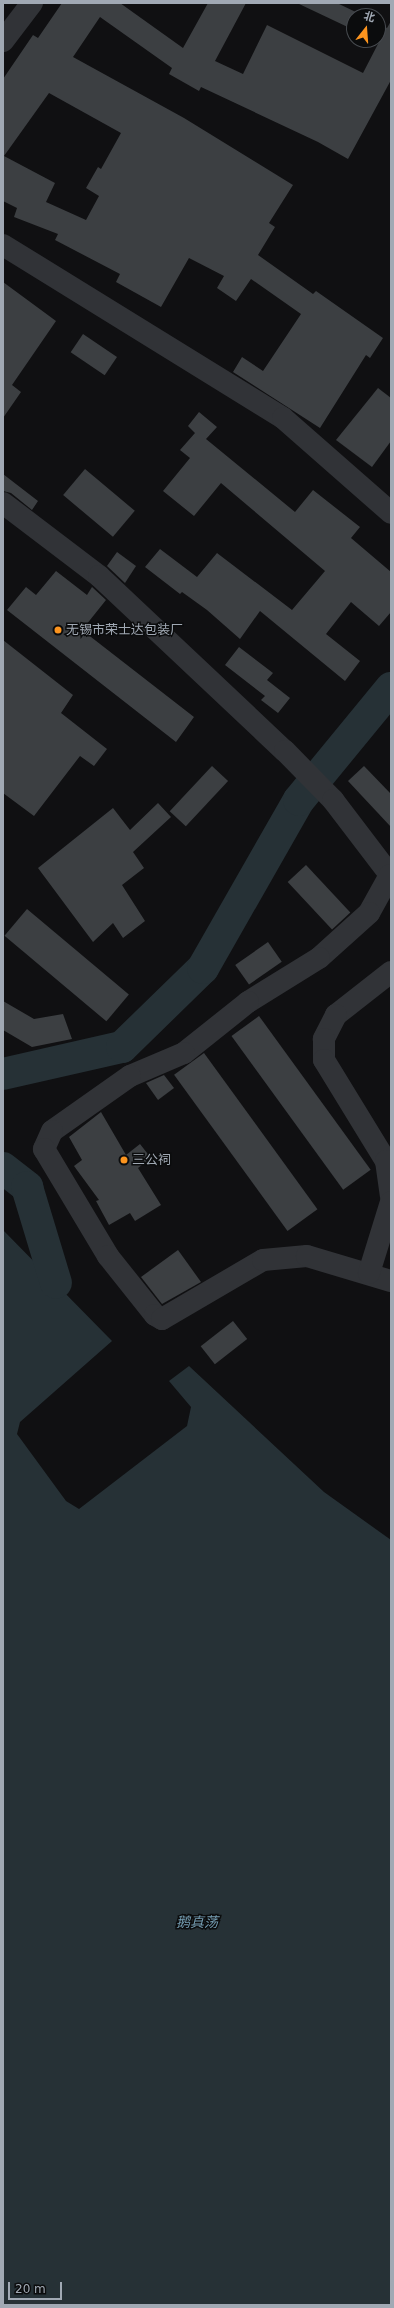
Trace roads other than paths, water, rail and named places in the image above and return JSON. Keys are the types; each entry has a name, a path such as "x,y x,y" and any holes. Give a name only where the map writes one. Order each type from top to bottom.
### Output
{"street":[{"path":"3,41 32,3"},
{"path":"3,245 283,418 391,513"},
{"path":"3,502 99,576 285,751 333,800 390,876 369,913 319,958 248,1002 184,1053 130,1076 52,1131 44,1149 108,1256 155,1315 162,1318 263,1260 307,1256 369,1273 391,1281"},
{"path":"391,972 336,1015 324,1039 324,1060 386,1161 391,1196"},
{"path":"369,1273 391,1202"}],"water":[{"name":"鹅真荡","path":"3,1230 112,1341 20,1422 17,1434 66,1501 79,1509 187,1426 191,1407 169,1381 189,1366 324,1492 391,1540 391,2305 3,2305"}],"waterway":[{"path":"3,1074 122,1047 203,968 299,800 391,688"},
{"path":"3,1168 27,1187 56,1283"}],"place":[{"name":"无锡市荣士达包装厂","path":"58,630"},
{"name":"三公祠","path":"124,1160"}]}
